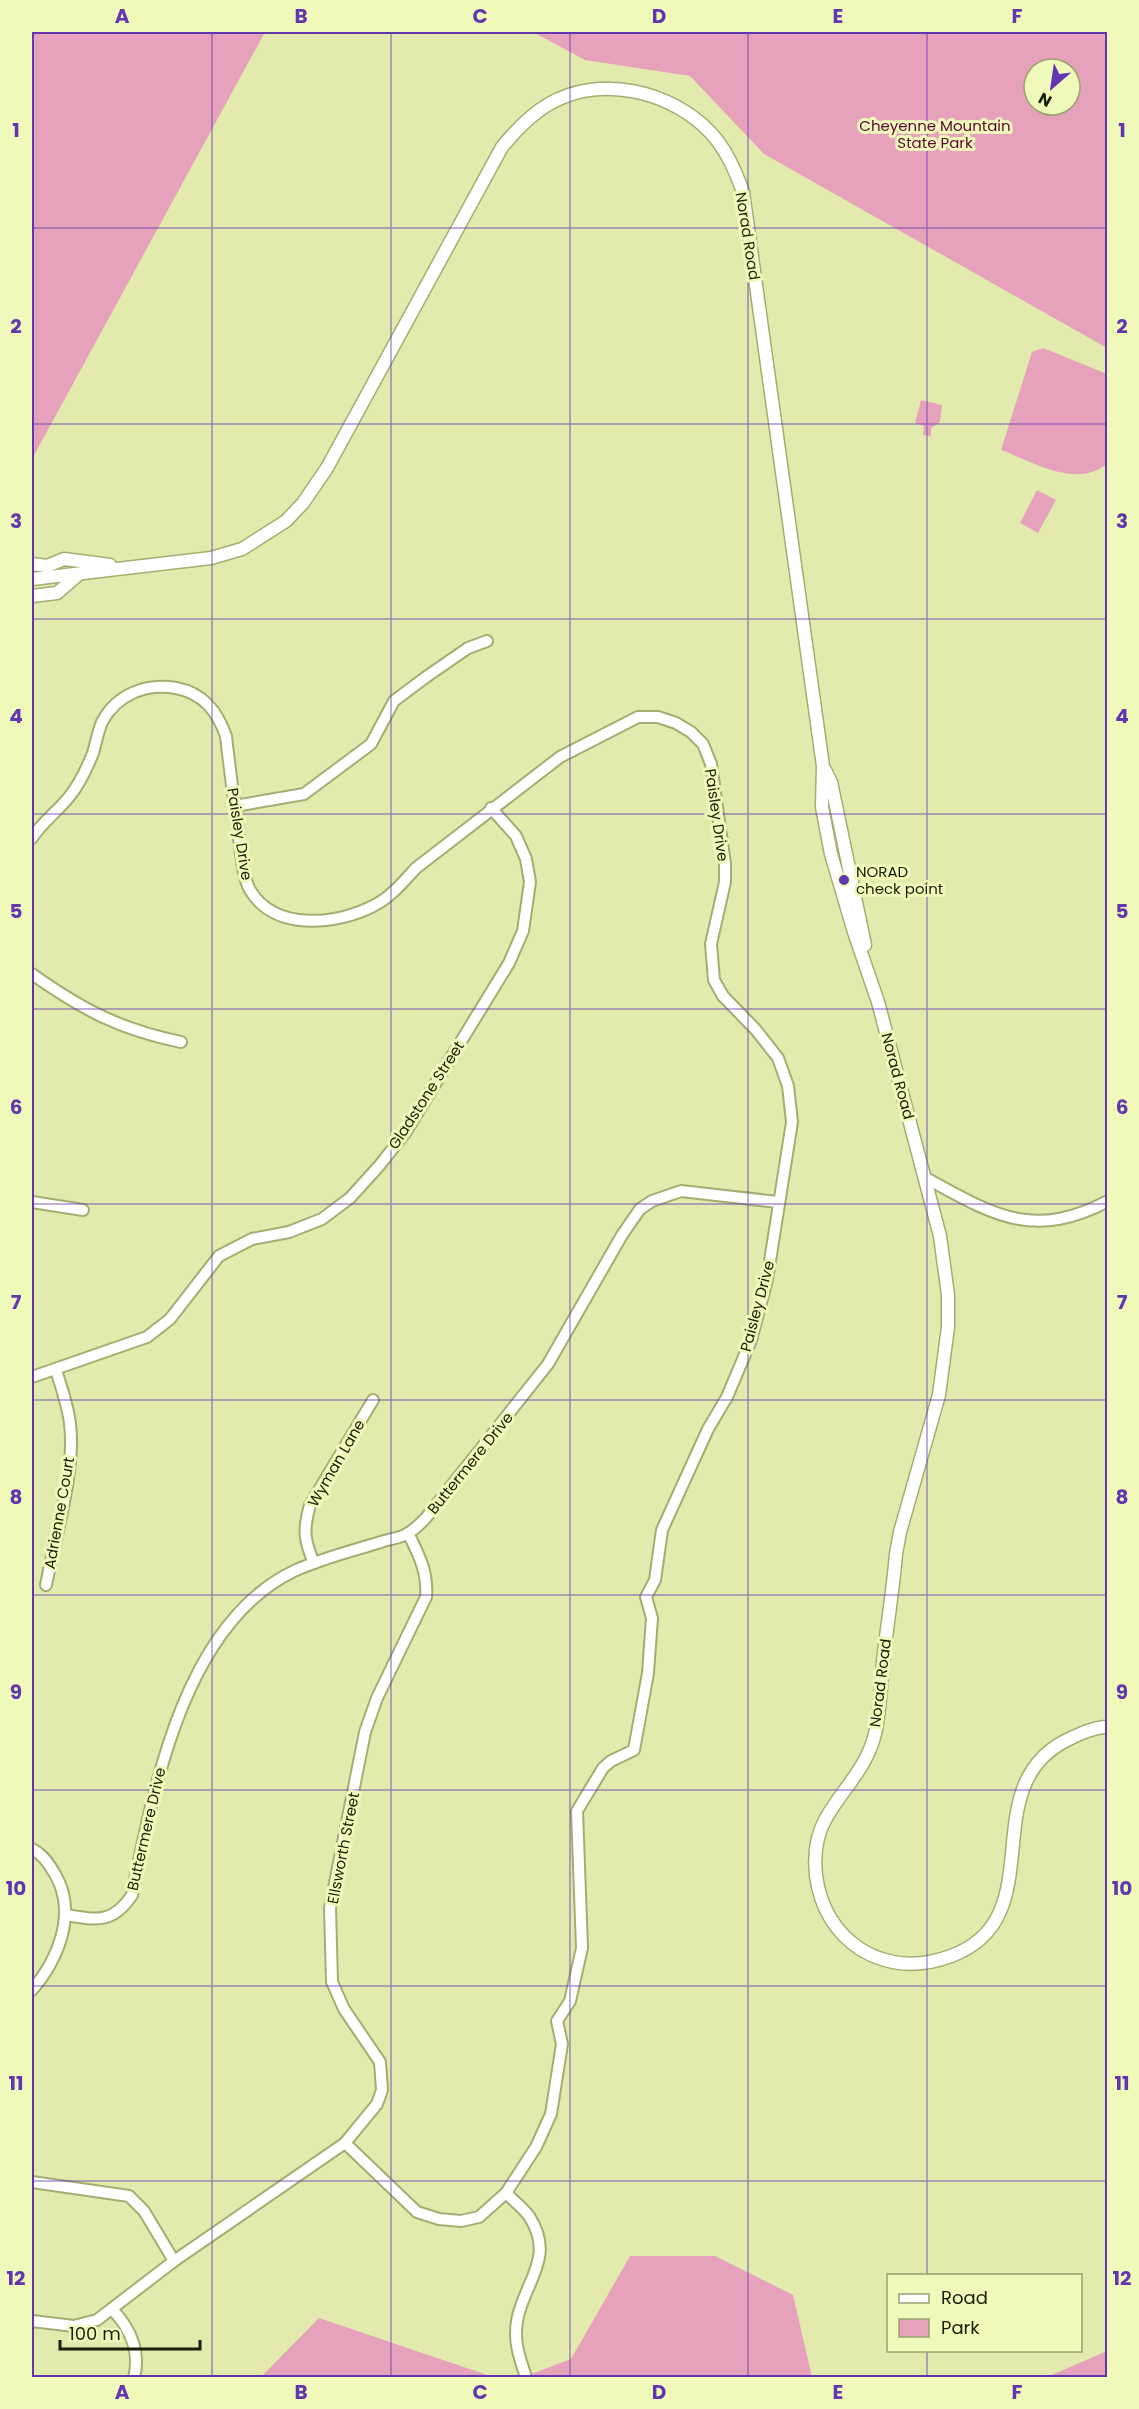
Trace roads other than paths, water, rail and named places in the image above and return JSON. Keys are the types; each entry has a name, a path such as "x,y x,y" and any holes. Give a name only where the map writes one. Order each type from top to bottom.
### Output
{"street":[{"name":"Norad Road","path":"32,579 211,558 242,549 285,521 303,503 327,468 491,165 508,140 529,117 551,103 570,95 615,89 660,98 679,107 711,132 734,168 743,192 823,766 831,782 870,976 940,1236 949,1304 945,1358 939,1395 898,1543 875,1732 864,1764 824,1822 818,1839 815,1870 817,1883 831,1921 862,1951 893,1962 914,1965 935,1962 958,1954 975,1943 998,1916 1007,1896 1011,1877 1016,1811 1020,1795 1034,1767 1046,1754 1062,1743 1079,1734 1107,1727"},
{"name":"Norad Road","path":"32,564 47,566 64,559 106,565 150,566"},
{"path":"32,596 57,593 79,574"},
{"path":"234,806 304,794 371,744 394,701 468,648 487,641"},
{"name":"Paisley Drive","path":"32,838 42,823 68,798 82,777 92,756 102,723 115,705 131,693 147,687 166,686 188,690 209,705 220,720 226,736 234,806 250,890 263,904 283,916 306,921 329,920 376,905 398,888 416,868 560,757 638,717 658,717 676,723 691,732 703,744 711,764 725,864 725,882 711,944 714,980 723,996 756,1030 778,1058 788,1086 792,1122 767,1280 751,1340 727,1397 708,1429 662,1530 655,1580 646,1597 652,1618 648,1673 634,1750 611,1761 603,1768 577,1811 582,1948 570,2001 557,2021 562,2044 551,2114 536,2146 506,2193"},
{"name":"Gladstone Street","path":"32,1377 147,1337 162,1327 219,1257 252,1239 289,1232 336,1211 350,1198 405,1133 509,963 523,931 530,882 526,859 516,836 491,808"},
{"path":"32,974 93,1014 122,1026 181,1042"},
{"path":"924,1177 1000,1215 1027,1221 1057,1221 1088,1212 1107,1201"},
{"name":"Buttermere Drive","path":"66,1915 104,1918 115,1914 125,1906 132,1895 151,1803 171,1736 192,1686 211,1651 244,1608 270,1585 294,1571 408,1533 425,1519 441,1502 548,1364 622,1235 640,1209 651,1201 681,1191 778,1202"},
{"path":"32,1202 83,1210"},
{"name":"Adrienne Court","path":"46,1585 71,1460 71,1427 56,1370"},
{"name":"Wyman Lane","path":"314,1563 306,1543 304,1524 310,1505 373,1400"},
{"name":"Ellsworth Street","path":"32,2321 74,2326 97,2320 174,2261 345,2143 377,2104 382,2090 380,2062 344,2010 332,1982 330,1908 365,1732 377,1698 426,1597 427,1583 423,1563 408,1533"},
{"path":"32,1849 39,1852 51,1867 64,1890 66,1915 57,1950 44,1976 32,1990"},
{"path":"345,2143 417,2212 461,2221 479,2217 506,2193 529,2216 538,2240 539,2263 518,2315 515,2336 517,2354 525,2374"},
{"path":"32,2182 129,2196 144,2211 174,2261"},
{"path":"112,2309 127,2325 134,2343 136,2370 134,2378"}],"place":[{"name":"NORAD check point","path":"844,880"}],"park label":[{"name":"Cheyenne Mountain State Park","path":"935,134"}]}
